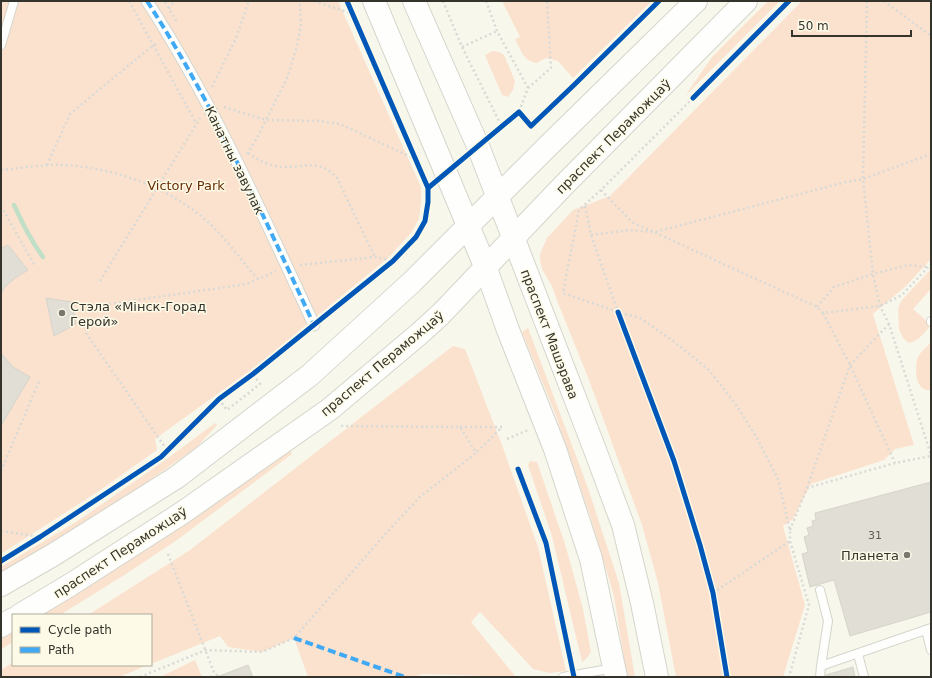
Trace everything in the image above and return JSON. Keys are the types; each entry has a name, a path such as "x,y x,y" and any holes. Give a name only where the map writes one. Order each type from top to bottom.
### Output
{"main road":[{"path":"374,1 485,266 508,330 555,449 588,552 615,672"},
{"name":"праспект Машэрава","path":"414,1 486,140 497,196 623,525 642,603 657,677"},
{"path":"1,585 54,555 177,477 304,379 412,282 497,196 696,1"},
{"name":"праспект Пераможцаў","path":"22,614 70,585 182,513 330,409 419,334 441,314 485,266 746,1"},
{"path":"1,626 12,620"}],"street":[{"name":"Канатны завулак","path":"147,1 207,102 314,325"}],"lane":[{"path":"1,45 14,1"},
{"path":"820,590 828,621 820,677"},
{"path":"821,666 928,629 931,650"},
{"path":"858,654 864,677"},
{"path":"563,677 615,672"}],"path":[{"path":"129,1 196,123"},
{"path":"100,281 196,123 236,38 249,1"},
{"path":"237,164 248,153 288,76 301,26 300,1"},
{"path":"314,1 353,14"},
{"path":"443,1 462,47 502,127"},
{"path":"486,1 497,30 528,88"},
{"path":"486,140 519,112 528,88 550,68 547,1"},
{"path":"807,488 895,463 931,456 889,324 880,306 873,274 863,179 867,1"},
{"path":"884,1 931,36"},
{"path":"462,47 497,30"},
{"path":"47,165 70,114 154,45 170,39"},
{"path":"519,112 531,126 574,86"},
{"path":"693,98 579,210 562,293 640,318 672,340 709,370 736,406 758,440 778,479 790,530 790,541 809,605 789,677"},
{"path":"207,102 266,120 321,121 340,124 415,159"},
{"path":"248,153 269,165 285,167 315,164 330,170 337,178 375,257"},
{"path":"590,235 630,230 655,232 846,182 863,179 931,154"},
{"path":"1,170 47,165 73,166 111,171 132,178 181,201 206,220 217,230 258,279"},
{"path":"601,190 632,222 817,307 823,313 850,365 895,463"},
{"path":"1,206 35,266"},
{"path":"584,206 590,235 674,461 700,545 713,593 727,677"},
{"path":"109,304 247,284 286,266 375,257 393,261"},
{"path":"823,313 880,306 902,296 931,264"},
{"path":"817,307 834,287 873,274 908,265 928,267"},
{"path":"790,530 807,488 850,365 889,324"},
{"path":"86,333 167,450"},
{"path":"219,399 226,410 260,384 253,374"},
{"path":"1,472 39,381"},
{"path":"140,677 206,650 262,652 294,638 420,497 476,452 502,427 341,426"},
{"path":"460,427 476,452"},
{"path":"1,531 40,537"},
{"path":"713,593 790,541"},
{"path":"168,554 215,675"},
{"path":"211,677 219,674 219,676"}],"green space":[{"name":"Victory Park","path":"1,1 338,1 421,187 421,202 419,219 411,233 388,258 256,366 155,439 157,450 99,491 1,554"},
{"path":"502,1 652,1 573,78 558,61 546,58 537,63 528,60 525,57 515,39 520,37"},
{"path":"768,1 780,1 685,96 712,57"},
{"path":"802,1 931,1 931,259 906,286 873,314 914,445 895,449 884,460 811,484 793,519 783,526 805,605 783,677 676,677 658,583 642,525 589,380 552,286 542,269 540,254 547,238 573,210 610,196"},
{"path":"492,51 499,52 504,55 515,81 513,90 508,97 502,95 485,55"},
{"path":"931,269 931,289 913,309 931,325 919,338 909,343 903,338 899,329 898,309 901,301"},
{"path":"528,328 588,488 619,583 635,677 627,677 614,596 591,519 555,413 522,332"},
{"path":"931,342 931,390 926,390 919,383 916,367 919,355"},
{"path":"453,346 465,349 502,445 538,547 566,671 550,673 533,669 480,612 471,622 516,677 424,674 412,677 308,677 294,638 262,652 228,647 220,636 152,664 152,614 90,614 190,550"},
{"path":"215,423 217,425 196,448 80,528 1,577 1,567 76,522 164,461"},
{"path":"290,450 292,454 177,540 126,574 62,614 37,614 124,562"},
{"path":"530,461 537,462 565,544 583,609 591,652 582,662 552,536 528,465"},
{"path":"12,629 12,643 1,649 1,635"},
{"path":"195,660 202,677 160,677"},
{"path":"12,663 12,666 146,666 119,677 1,677 1,670"}],"building":[{"path":"8,245 28,270 15,278 4,288 1,294 1,246 2,248"},
{"name":"Стэла «Мінск-Горад Герой»","path":"46,298 72,302 76,324 54,336"},
{"path":"1,353 13,367 30,377 1,426"},
{"path":"931,482 931,612 850,636 834,580 810,587 802,554 808,552 804,537 809,535 807,528 813,526 812,521 816,520 815,513"},
{"path":"248,665 253,677 217,677"},
{"path":"853,667 855,677 827,677 826,675"}],"waterway":[{"path":"14,205 31,239 43,257"}],"marked path":[{"path":"147,1 194,79 215,119 256,201 314,325"},
{"path":"294,638 405,677"}],"cycle path":[{"path":"1,561 161,457 219,399 253,374 393,261 416,237 425,221 428,202 428,188 347,1"},
{"path":"428,188 519,112 531,126 659,1"},
{"path":"693,98 789,1"},
{"path":"618,312 674,461 700,545 713,593 727,677"},
{"path":"518,469 546,543 574,677"}],"place":[{"name":"Стэла «Мінск-Горад Герой»","path":"62,313"},
{"name":"Планета","path":"907,555"}]}
